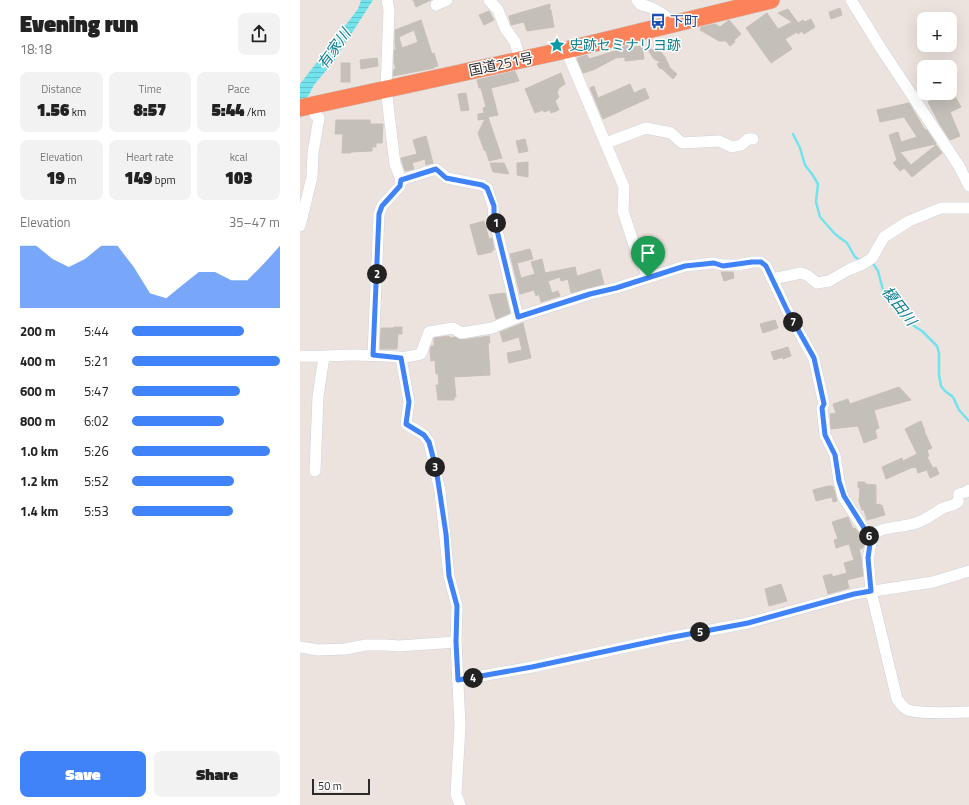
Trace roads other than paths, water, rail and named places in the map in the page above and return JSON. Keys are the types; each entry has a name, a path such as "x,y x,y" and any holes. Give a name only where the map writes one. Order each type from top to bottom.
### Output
{"highway":[{"name":"国道251号","path":"311,108 386,89 566,50 771,0"}],"street":[{"path":"373,355 379,214 382,206 400,186 401,180 395,164 386,89 389,10 387,0"},
{"path":"436,5 447,0"},
{"path":"489,0 498,10 506,28 515,42 520,60"},
{"path":"637,0 641,5 646,5 671,20 674,24"},
{"path":"851,0 880,47 959,166 969,186"},
{"path":"566,50 624,187 623,211 636,251 648,277"},
{"path":"300,226 312,177 313,153 319,118 315,115 311,108"},
{"path":"606,143 646,128 671,133 682,143 720,141 732,146 741,145 748,139 753,139"},
{"path":"401,180 436,169 446,178 482,185 487,188 494,206 494,218 518,317"},
{"path":"772,279 801,273 807,275 817,283 829,281 850,269 867,262 872,258 884,237 909,221 940,208 969,208"},
{"path":"300,356 324,357 338,355 373,355 401,358 407,355 421,354 429,332 453,328 461,333 492,328 518,317 685,266 714,263 723,266 761,262 766,266 798,332 814,358 824,404 822,408 825,435 835,455 839,481 844,496 869,536 870,544 868,558 871,591 896,694 900,704 908,710 920,712 969,712"},
{"path":"315,471 318,396 324,357"},
{"path":"401,358 409,402 406,424 424,435 429,442 436,468 446,534 449,576 457,606 456,642 460,726 456,794 460,805"},
{"path":"869,536 876,531 924,520 942,509 955,504 958,502 959,494 969,490"},
{"path":"458,680 532,667 668,638 748,623 854,594 933,582 969,572"},
{"path":"300,647 318,650 345,649 366,645 385,644 399,646 456,642"}],"water":[{"name":"有家川","path":"361,0 373,0 334,61 314,85 305,102 300,119 300,84 358,9"}],"waterway":[{"name":"榎田川","path":"793,134 800,148 805,165 818,184 816,202 820,217 835,234 847,243 855,257 861,261"},
{"name":"榎田川","path":"871,263 878,271 883,290 902,310 911,324 922,331 937,346 939,353 939,375 941,386 953,397 959,410 969,421"}],"place":[{"name":"下町","path":"658,21"},
{"name":"史跡セミナリヨ跡","path":"557,45"}]}
